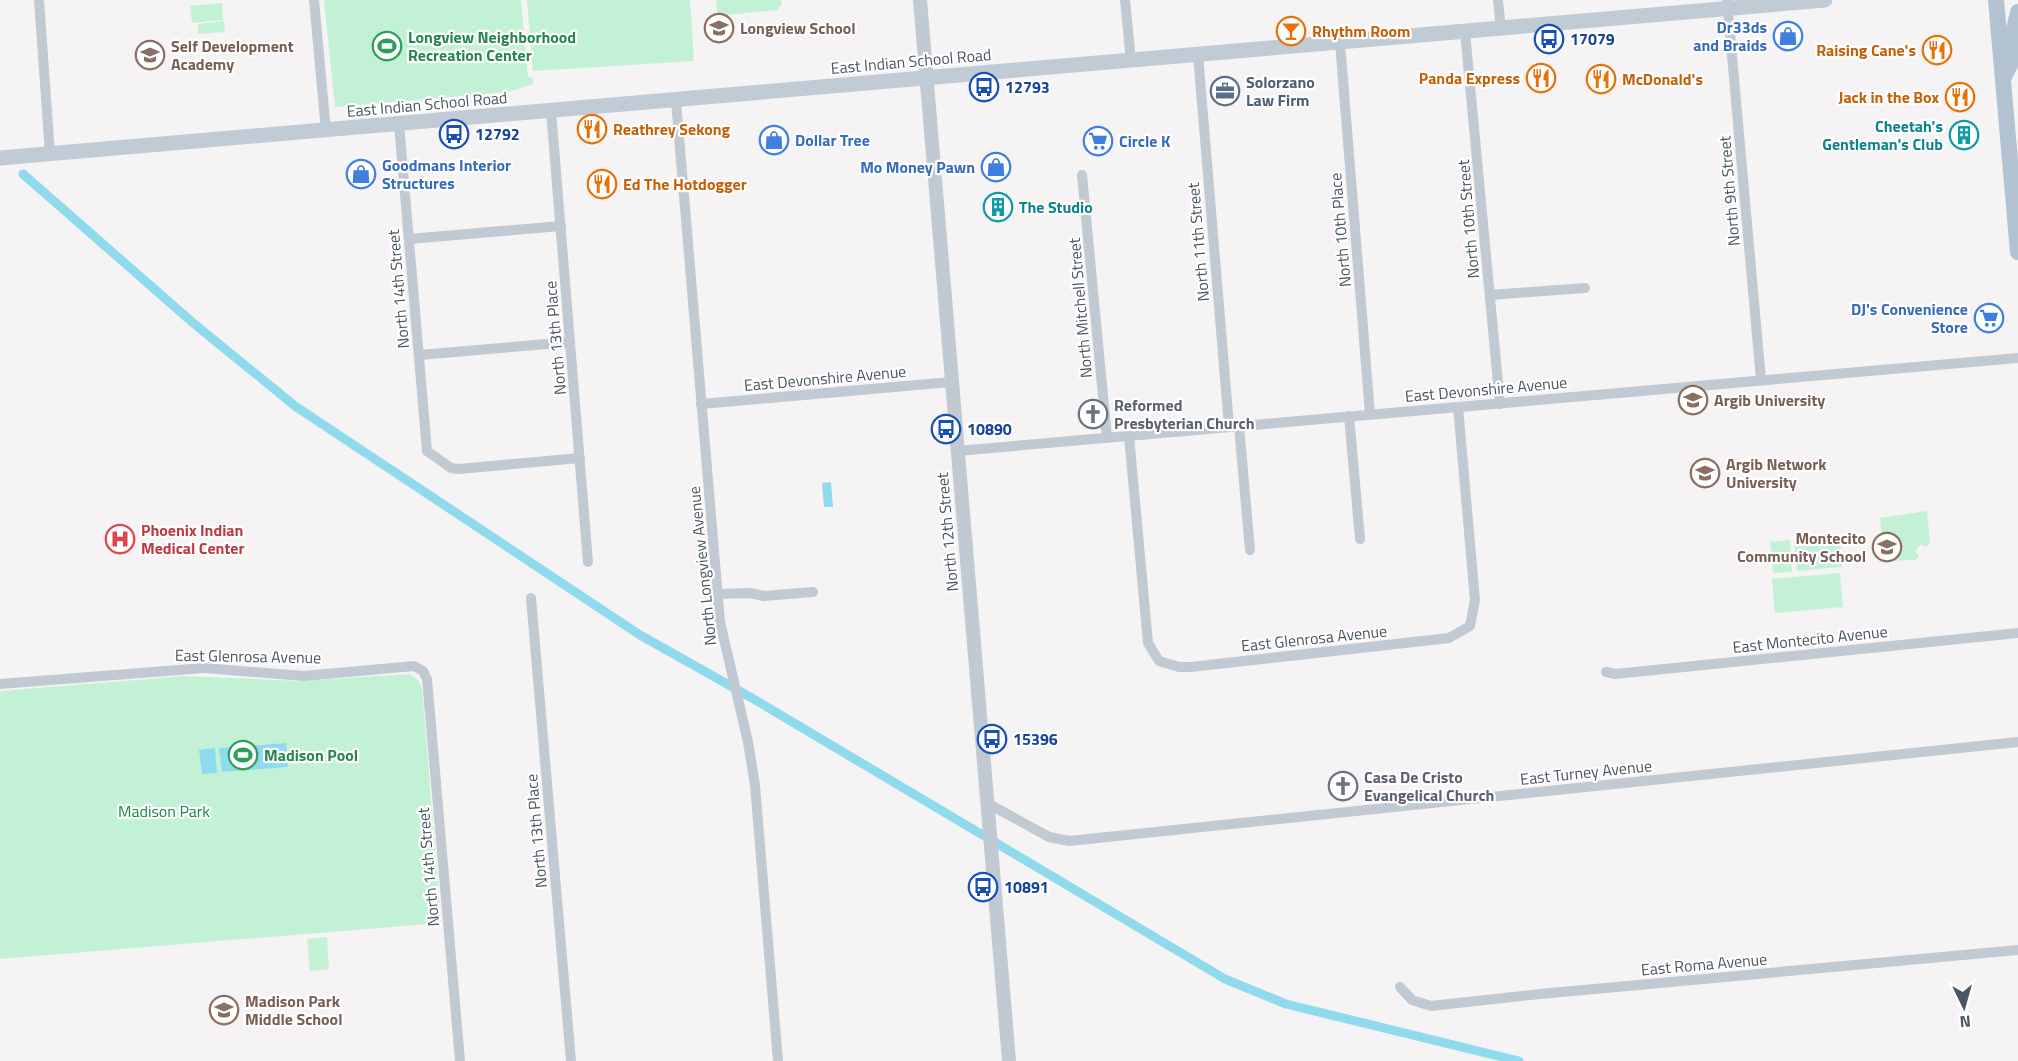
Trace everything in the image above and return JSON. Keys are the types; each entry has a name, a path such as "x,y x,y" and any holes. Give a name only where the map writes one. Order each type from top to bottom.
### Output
{"main road":[{"name":"East Indian School Road","path":"0,158 1501,29 1727,4 1824,0"},
{"path":"1996,0 2018,252"},
{"path":"2004,77 2015,55 2013,30 2018,12"}],"street":[{"path":"39,0 50,154"},
{"path":"314,0 326,130"},
{"name":"North 12th Street","path":"920,0 1009,1061"},
{"path":"1125,0 1131,61"},
{"path":"1498,0 1501,29"},
{"name":"North 9th Street","path":"1727,4 1761,380"},
{"name":"North 10th Street","path":"1465,32 1500,404"},
{"name":"North 10th Place","path":"1340,43 1370,414"},
{"name":"North 11th Street","path":"1198,54 1234,426 1250,550"},
{"name":"North Longview Avenue","path":"676,101 717,594 720,622 740,703 755,785 778,1061"},
{"name":"North 13th Place","path":"551,111 588,562"},
{"name":"North 14th Street","path":"399,124 427,451 451,468 459,469 580,458"},
{"name":"North Mitchell Street","path":"1083,175 1107,438"},
{"path":"409,239 561,226"},
{"path":"1490,295 1584,288"},
{"path":"419,355 570,342"},
{"name":"East Devonshire Avenue","path":"957,451 2018,358"},
{"name":"East Devonshire Avenue","path":"701,404 951,382"},
{"name":"East Glenrosa Avenue","path":"1129,436 1145,632 1153,654 1159,661 1179,667 1191,667 1449,638 1470,626 1476,600 1458,407"},
{"path":"1349,416 1360,538"},
{"path":"717,594 750,593 764,596 813,592"},
{"name":"North 13th Place","path":"531,598 571,1061"},
{"name":"East Montecito Avenue","path":"1606,672 1615,674 2018,633"},
{"name":"East Glenrosa Avenue","path":"0,684 204,668 304,676 414,666 423,671"},
{"name":"North 14th Street","path":"423,671 427,679 460,1061"},
{"name":"East Turney Avenue","path":"987,803 1049,837 1069,842 2018,742"},
{"name":"East Roma Avenue","path":"1400,987 1412,1000 1431,1006 2018,950"}],"green space":[{"path":"324,0 521,0 528,77 533,78 533,84 508,92 335,107"},
{"path":"527,0 690,0 694,61 533,71"},
{"path":"716,0 781,0 782,5 777,10 718,16"},
{"path":"222,3 223,20 192,23 190,6"},
{"path":"224,21 225,32 198,34 198,24"},
{"path":"1927,511 1930,543 1926,547 1921,544 1915,551 1919,556 1915,560 1884,561 1880,518"},
{"path":"1840,537 1842,567 1797,571 1794,541"},
{"path":"1790,540 1792,572 1773,573 1770,542"},
{"path":"1840,573 1843,607 1775,613 1772,579"},
{"name":"Madison Park","path":"410,674 419,681 422,688 441,923 0,959 0,691 185,676 300,681"},
{"path":"327,937 329,969 310,971 307,939"}],"water":[{"path":"831,482 833,507 824,507 822,483"},
{"path":"286,743 288,767 222,772 219,748"},
{"path":"215,748 217,773 202,774 199,750"}],"waterway":[{"path":"23,174 192,322 295,406 640,635 752,698 1225,979 1286,1004 1519,1061"}],"place":[{"name":"Longview School","path":"719,28"},
{"name":"Rhythm Room","path":"1291,31"},
{"name":"Dr33ds and Braids","path":"1788,36"},
{"name":"17079","path":"1549,39"},
{"name":"Longview Neighborhood Recreation Center","path":"387,46"},
{"name":"Raising Cane's","path":"1937,50"},
{"name":"Self Development Academy","path":"150,55"},
{"name":"Panda Express","path":"1541,78"},
{"name":"McDonald's","path":"1601,79"},
{"name":"12793","path":"984,87"},
{"name":"Solorzano Law Firm","path":"1225,91"},
{"name":"Jack in the Box","path":"1960,97"},
{"name":"Reathrey Sekong","path":"592,129"},
{"name":"12792","path":"454,134"},
{"name":"Cheetah's Gentleman's Club","path":"1964,135"},
{"name":"Dollar Tree","path":"774,140"},
{"name":"Circle K","path":"1098,141"},
{"name":"Mo Money Pawn","path":"996,167"},
{"name":"Goodmans Interior Structures","path":"361,174"},
{"name":"Ed The Hotdogger","path":"602,184"},
{"name":"The Studio","path":"998,207"},
{"name":"DJ's Convenience Store","path":"1989,318"},
{"name":"Argib University","path":"1693,400"},
{"name":"Reformed Presbyterian Church","path":"1093,414"},
{"name":"10890","path":"946,429"},
{"name":"Argib Network University","path":"1705,473"},
{"name":"Phoenix Indian Medical Center","path":"120,539"},
{"name":"Montecito Community School","path":"1887,547"},
{"name":"15396","path":"992,739"},
{"name":"Madison Pool","path":"243,755"},
{"name":"Casa De Cristo Evangelical Church","path":"1343,786"},
{"name":"10891","path":"983,887"},
{"name":"Madison Park Middle School","path":"224,1010"}]}
